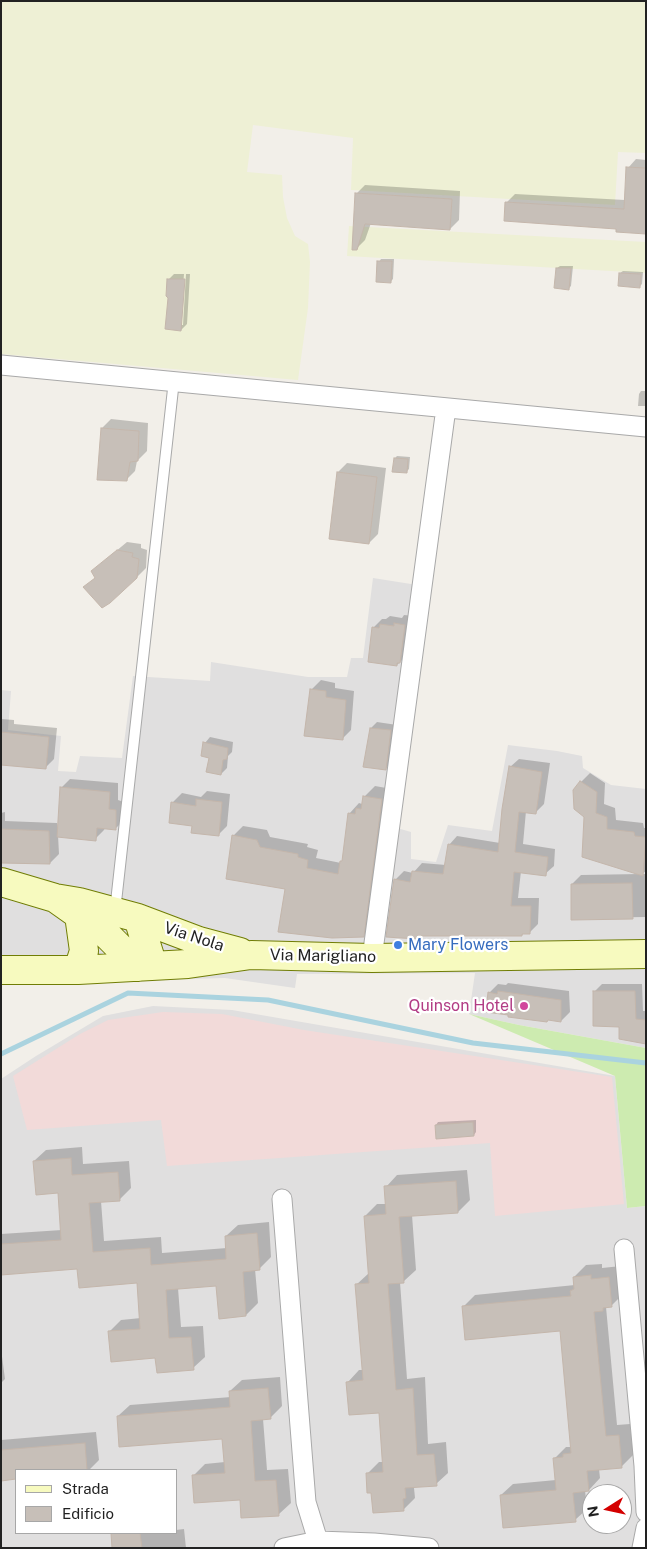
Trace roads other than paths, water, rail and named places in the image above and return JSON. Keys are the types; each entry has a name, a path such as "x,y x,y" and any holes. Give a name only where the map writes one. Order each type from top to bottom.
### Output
{"street":[{"path":"1,365 646,426"},
{"path":"372,958 446,408"},
{"name":"Via Nola","path":"1,882 55,898 79,902 127,915 251,955"},
{"name":"Via Nola","path":"55,898 79,915 93,921 146,966"},
{"path":"78,970 84,951 79,915"},
{"name":"Via Nola","path":"127,915 146,966"},
{"name":"Via Marigliano","path":"1,970 78,970 188,964 251,955 372,958 646,954"},
{"path":"282,1199 306,1502 318,1541"},
{"path":"624,1249 644,1466 646,1512"},
{"path":"642,1548 646,1528"},
{"path":"284,1548 318,1541 374,1543 428,1548"}],"lane":[{"path":"127,915 174,380"}],"waterway":[{"path":"1,1054 128,993 268,1000 473,1043 646,1063"}],"place":[{"name":"Mary Flowers","path":"398,945"},
{"name":"Quinson Hotel","path":"524,1006"}]}
